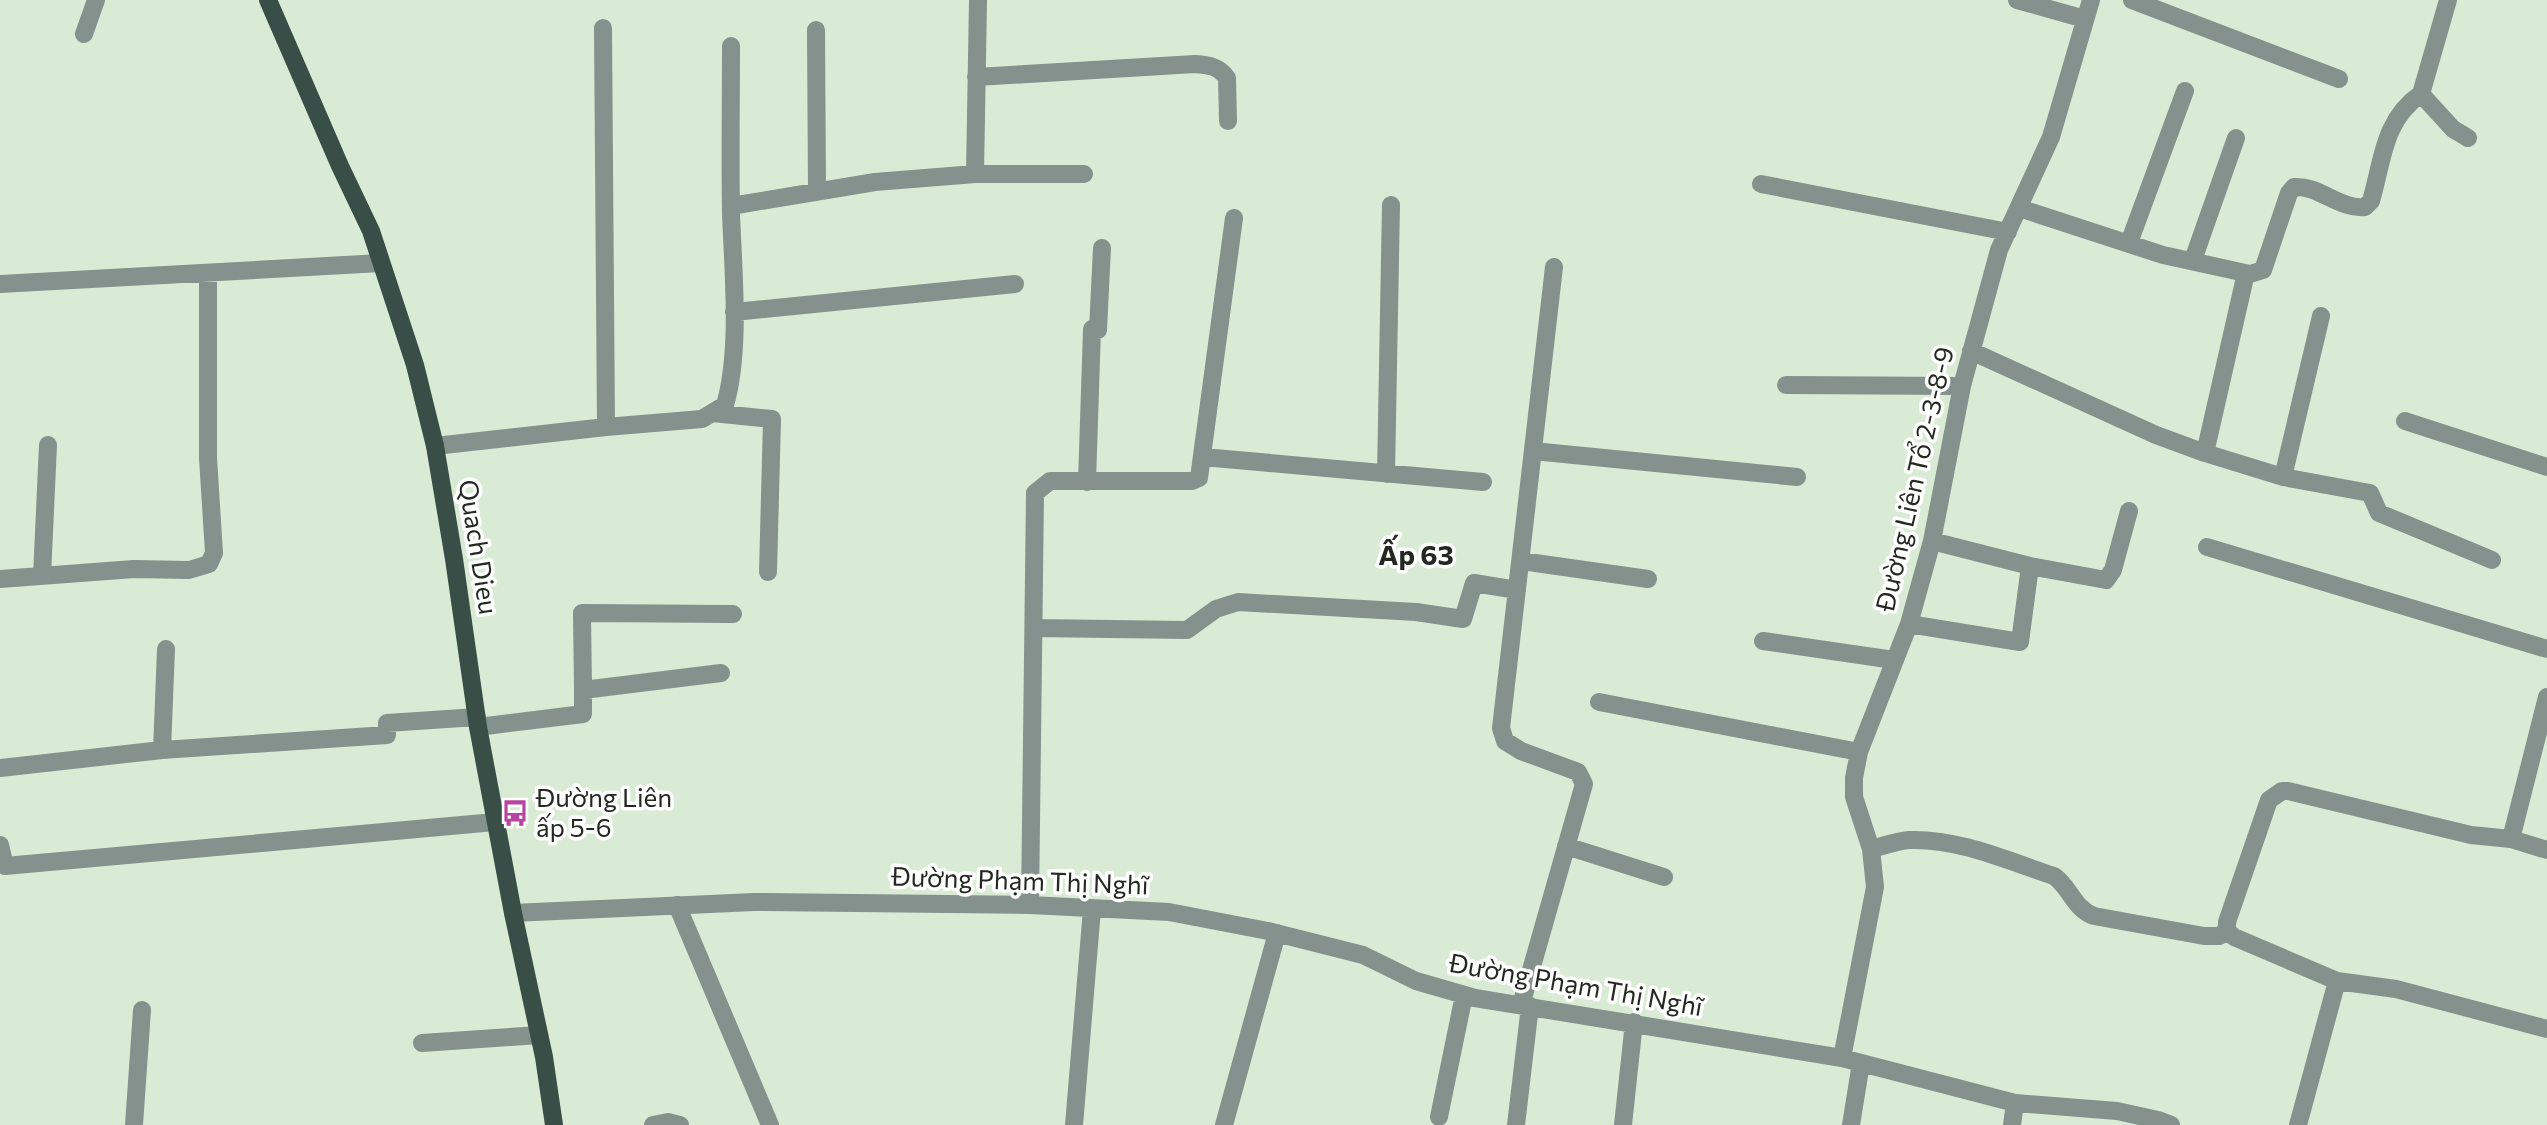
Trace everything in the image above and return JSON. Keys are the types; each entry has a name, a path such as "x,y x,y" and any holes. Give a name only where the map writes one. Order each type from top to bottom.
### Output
{"main road":[{"name":"Quach Dieu","path":"268,0 371,231 415,365 435,446 477,722 539,1035 554,1125"}],"street":[{"path":"84,34 96,0"},
{"path":"975,174 978,0"},
{"path":"2017,0 2085,19"},
{"name":"Đường Liên Tổ 2-3-8-9","path":"1842,1058 1875,887 1871,849 1854,797 1859,752 1909,624 1932,541 1962,386 1999,250 2051,137 2091,0"},
{"path":"2132,0 2339,79"},
{"path":"2019,208 2163,254 2246,273 2259,273 2263,270 2289,193 2294,187 2303,187 2360,208 2371,201 2393,123 2420,94 2448,0"},
{"path":"603,28 606,427"},
{"path":"816,30 817,192"},
{"path":"435,446 702,419 725,405 730,389 734,312 731,46"},
{"path":"976,77 1208,65 1223,72 1227,78 1228,121"},
{"path":"2129,243 2185,91"},
{"path":"2420,94 2453,129 2468,138"},
{"path":"2193,260 2236,138"},
{"path":"731,206 875,183 975,174 1084,174"},
{"path":"1761,184 2008,232"},
{"path":"1385,474 1391,205"},
{"path":"1030,905 1035,494 1050,481 1195,481 1201,475 1234,218"},
{"path":"1087,482 1092,329 1098,330 1102,248"},
{"path":"0,284 381,263"},
{"path":"1517,1125 1525,1005 1584,783 1578,772 1521,751 1505,741 1501,728 1554,267"},
{"path":"2205,453 2246,273"},
{"path":"0,579 134,569 189,570 209,564 213,558 208,458 208,274"},
{"path":"734,312 1015,284"},
{"path":"2283,477 2321,316"},
{"path":"1971,351 2156,435 2205,453 2283,477 2365,491 2372,495 2379,513 2492,561"},
{"path":"1786,386 1962,386"},
{"path":"712,413 772,419 768,572"},
{"path":"2405,421 2547,467"},
{"path":"42,576 48,445"},
{"path":"1534,451 1797,477"},
{"path":"1203,457 1483,482"},
{"path":"1932,541 2030,566 2106,580 2113,570 2129,512"},
{"path":"2207,547 2547,649"},
{"path":"1521,561 1648,579"},
{"path":"1909,624 2020,642 2030,566"},
{"path":"1034,628 1187,630 1216,609 1238,602 1416,612 1464,619 1475,583 1517,590"},
{"path":"0,768 162,750 387,736 387,723 477,722 583,715 582,613 733,614"},
{"path":"1763,641 1894,660"},
{"path":"162,750 166,649"},
{"path":"583,690 721,673"},
{"path":"2511,839 2547,697"},
{"path":"1599,702 1859,752"},
{"path":"2547,850 2511,839 2471,835 2282,791 2269,800 2227,922 2227,931 2234,937 2337,981 2396,989 2547,1029"},
{"path":"0,845 5,866 495,822"},
{"path":"1871,849 1906,840 1932,840 1964,847 2054,876 2064,884 2080,909 2094,916 2204,936 2219,936 2227,931"},
{"path":"1566,846 1664,877"},
{"name":"Đường Phạm Thị Nghĩ","path":"513,913 754,902 1030,905 1169,912 1277,933 1363,955 1416,981 1464,995 1842,1058 2015,1103 2117,1111 2171,1125"},
{"path":"677,905 769,1125"},
{"path":"1074,1125 1092,909"},
{"path":"1224,1125 1277,933"},
{"path":"2298,1125 2337,981"},
{"path":"1439,1117 1464,995"},
{"path":"134,1125 142,1010"},
{"path":"1623,1125 1634,1023"},
{"path":"422,1043 539,1035"},
{"path":"1850,1125 1861,1063"},
{"path":"2011,1125 2015,1103"},
{"path":"653,1125 668,1122 680,1125"}],"place":[{"name":"Đường Liên ấp 5-6","path":"515,813"}],"district":[{"name":"Ấp 63","path":"1416,555"}]}
